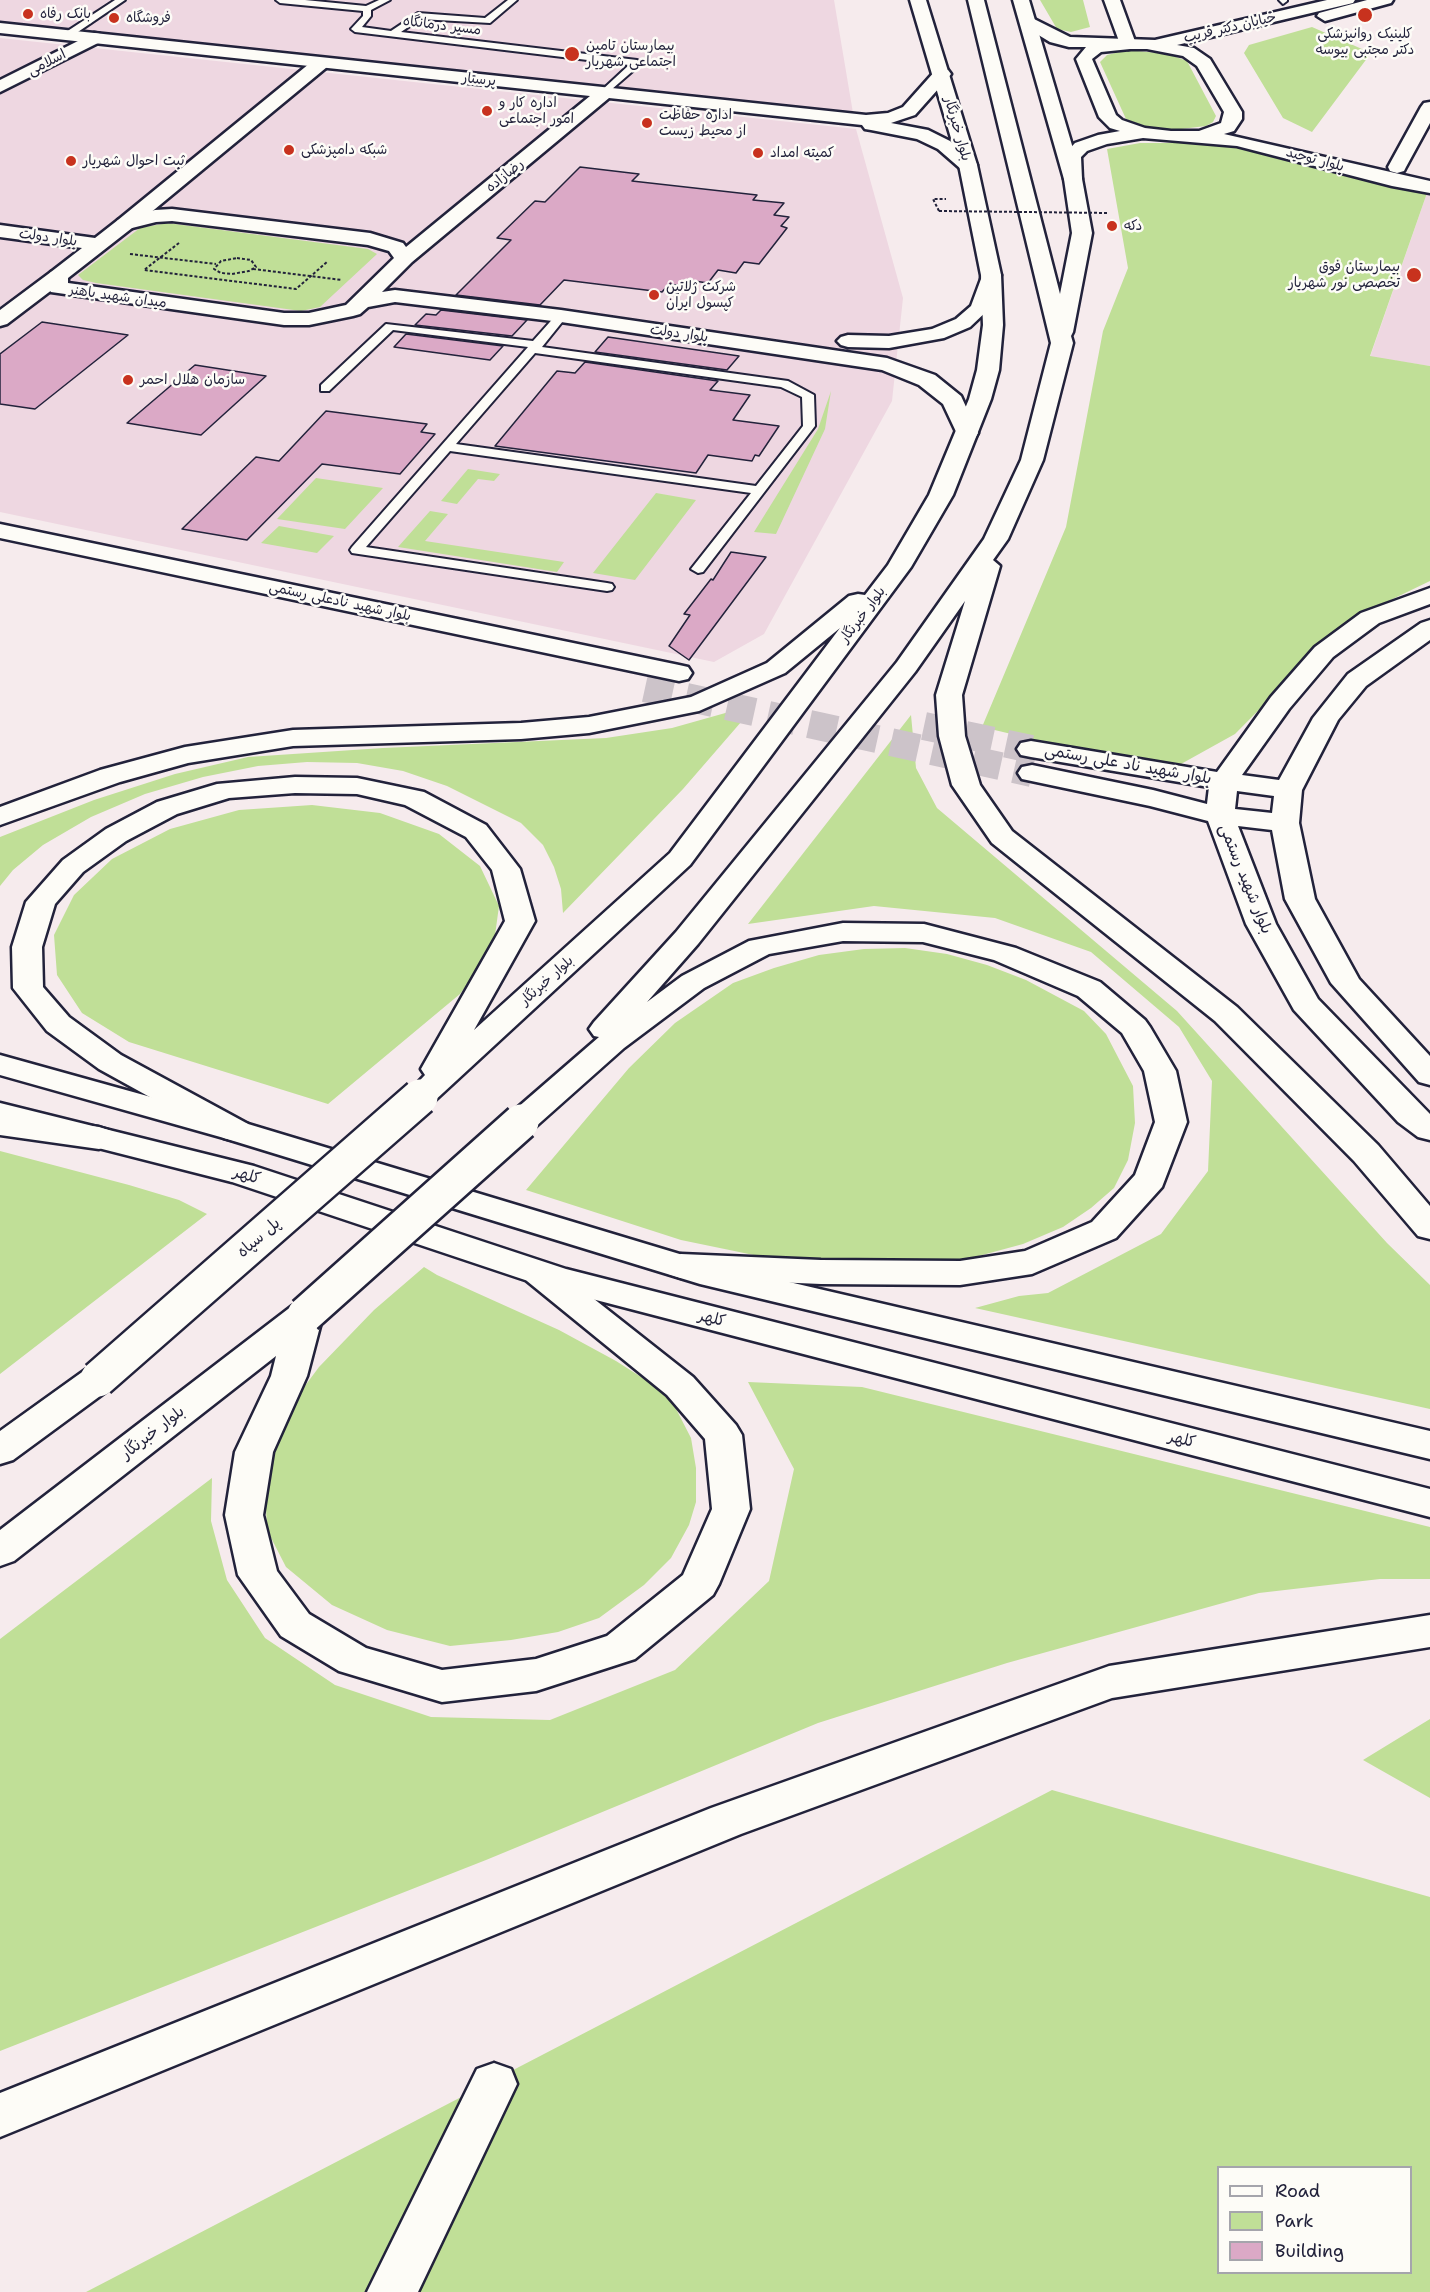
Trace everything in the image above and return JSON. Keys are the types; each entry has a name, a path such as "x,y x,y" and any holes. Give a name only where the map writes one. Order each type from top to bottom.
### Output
{"main road":[{"name":"بلوار خبرنگار","path":"420,1097 680,859 899,567 941,495 967,433 988,370 993,325 991,275 968,165 918,0"},
{"path":"976,0 1062,343"},
{"path":"1021,0 1073,179 1082,233 1062,343 1032,460 996,539 949,695 952,736 966,785 1002,837 1226,1014 1366,1153 1430,1228"},
{"path":"1112,0 1128,44"},
{"name":"خیابان دکتر قریب","path":"1147,44 1197,37 1347,0"},
{"name":"خیابان دکتر قریب","path":"1204,63 1206,52 1223,43 1385,0"},
{"path":"1028,22 1056,38 1069,42 1147,44 1188,52 1204,63 1233,112 1250,122"},
{"name":"پرستار","path":"0,28 866,120 891,117 909,111 942,74"},
{"name":"اسلامی","path":"0,87 94,38"},
{"path":"1128,44 1097,48 1088,53 1084,59 1108,117 1116,124 1143,133"},
{"path":"125,224 321,63"},
{"name":"رضازاده","path":"399,264 604,93"},
{"path":"1397,167 1430,107"},
{"path":"1200,136 1228,127 1233,119 1233,112"},
{"path":"831,118 922,134 944,145 968,165"},
{"name":"بلوار توحید","path":"1268,130 1297,141 1430,175"},
{"path":"1073,179 1072,156 1081,147 1104,139 1143,133"},
{"name":"بلوار توحید","path":"1143,133 1200,136 1237,141 1392,180 1430,187"},
{"name":"میدان شهید باهنر","path":"155,216 184,217 370,239 396,247 399,264 353,310 309,319 284,320 72,292 58,288 58,276 125,224 155,216"},
{"name":"بلوار دولت","path":"0,231 90,250"},
{"name":"بلوار دولت","path":"0,245 90,250"},
{"name":"بلوار دولت","path":"399,264 407,284 551,301 784,335 842,341 888,353 953,401 967,433"},
{"name":"بلوار دولت","path":"361,302 395,297 888,353 963,323 980,308 991,275"},
{"path":"0,320 58,276"},
{"name":"بلوار شهید نادعلی رستمی","path":"0,531 679,673"},
{"path":"521,1122 687,938 906,667 996,539"},
{"name":"بلوار شهید نادعلی رستمی","path":"0,548 645,688"},
{"path":"0,817 110,776 185,755 292,738 521,731 589,725 699,703 776,668 899,567"},
{"name":"بلوار شهید رستمی","path":"1430,595 1370,618 1324,652 1280,703 1224,781 1220,816 1261,924 1305,1003 1410,1115 1430,1130"},
{"path":"1430,628 1358,680 1326,718 1288,790 1285,823 1300,899 1346,982 1430,1075"},
{"name":"بلوار شهید ناد علی رستمی","path":"1285,823 1220,816 1032,761 1288,790"},
{"path":"236,1131 110,1062 58,1024 28,988 27,978 27,947 42,902 73,866 116,835 168,808 227,790 295,785 357,786 414,798 476,831 506,869 520,921 420,1097"},
{"path":"539,1273 680,1386 723,1435 731,1509 699,1584 621,1647 536,1675 442,1686 353,1660 295,1625 258,1575 244,1515 254,1452 289,1376 305,1315 612,1041 693,982 760,947 843,932 924,933 1005,954 1089,989 1134,1027 1160,1071 1171,1122 1150,1179 1104,1230 1032,1262 960,1273 821,1272 681,1266"},
{"path":"0,1065 236,1131 712,1276 1430,1445"},
{"name":"پل سپاه","path":"99,1379 420,1097"},
{"name":"کلهر","path":"0,1113 242,1174 539,1273 1430,1503"},
{"path":"0,1125 99,1138"},
{"name":"بلوار خبرنگار","path":"0,1551 305,1315"},
{"path":"0,1426 99,1379"},
{"path":"0,1450 99,1379"},
{"path":"0,2115 726,1821 1109,1683 1430,1631"},
{"path":"392,2292 494,2084"}],"lane":[{"path":"66,36 122,0"},
{"path":"280,0 367,9 386,0"},
{"path":"393,33 418,16 487,21 513,0"},
{"name":"مسیر درمانگاه","path":"367,9 367,16 355,29 637,63 604,93"},
{"path":"561,316 357,550 607,587"},
{"path":"325,388 390,326 784,384 808,394 809,426 698,569"},
{"path":"448,447 759,490"}],"path":[{"path":"933,199 939,211 1109,213"},
{"path":"188,244 178,243 144,270 296,289 327,262 316,260"},
{"path":"90,250 216,264 228,259 245,258 256,264 253,269"},
{"path":"216,264 214,269 226,274 238,274 253,269 378,285"}],"shaded area":[{"name":"بیمارستان تامین اجتماعی شهریار","path":"0,0 834,0 853,113 0,22"},
{"path":"0,38 856,129 903,298 892,401 764,634 714,662 0,512"},
{"name":"بیمارستان فوق تخصصی نور شهریار","path":"1427,193 1430,194 1430,366 1370,357"}],"green space":[{"path":"1040,0 1083,0 1090,27 1071,32 1057,29"},
{"path":"1312,27 1371,53 1312,132 1283,118 1244,53 1249,45"},
{"path":"1128,50 1168,54 1187,61 1216,116 1213,122 1206,126 1173,130 1144,126 1126,119 1100,62 1107,55"},
{"path":"1140,143 1231,143 1362,179 1427,193 1370,356 1430,366 1430,581 1347,621 1235,734 1181,764 1070,748 982,727 1066,527 1103,331 1128,268 1107,149"},
{"path":"167,223 368,249 377,254 320,307 301,311 96,283 83,280 78,275 140,228"},
{"path":"831,391 825,429 776,534 754,532 818,429"},
{"path":"468,469 500,474 494,481 478,479 457,504 441,501"},
{"path":"316,478 383,488 345,529 277,519"},
{"path":"656,493 696,500 635,580 593,573"},
{"path":"430,511 448,514 425,541 564,562 557,572 398,547"},
{"path":"279,526 334,536 317,553 261,543"},
{"path":"736,710 748,714 683,789 563,913 561,889 554,867 543,845 521,823 447,786 403,771 357,763 307,762 258,766 203,777 145,794 91,817 43,845 13,870 0,886 0,837 94,800 175,774 248,757 383,748 606,738 672,728"},
{"path":"911,715 916,768 937,808 1177,1011 1387,1243 1430,1285 1430,1409 975,1308 1019,1296 1048,1293 1161,1234 1208,1171 1212,1081 1179,1027 1091,952 995,918 874,906 748,924"},
{"path":"312,805 380,813 439,834 480,866 499,906 493,950 460,994 328,1104 129,1042 82,1013 57,975 54,935 74,895 112,859 170,829 239,810"},
{"path":"905,948 947,954 987,965 1026,980 1084,1011 1106,1034 1133,1086 1135,1123 1128,1160 1114,1188 1091,1208 1063,1227 1023,1244 975,1257 913,1266 773,1259 681,1240 526,1190 629,1068 675,1023 733,983 819,955 864,949"},
{"path":"0,1151 179,1200 207,1214 0,1374"},
{"path":"424,1267 559,1330 649,1382 673,1403 691,1438 696,1468 696,1502 689,1525 671,1558 644,1585 599,1618 558,1632 511,1640 450,1646 387,1630 332,1605 286,1567 267,1530 265,1486 270,1452 284,1414 319,1367 374,1310"},
{"path":"748,1382 862,1387 1430,1527 1430,1579 1380,1579 1259,1593 1007,1663 818,1723 486,1860 0,2051 0,1639 212,1478 211,1521 227,1580 265,1638 335,1685 431,1717 550,1720 675,1670 769,1581 794,1469"},
{"path":"1430,1719 1430,1798 1363,1760"},
{"path":"1052,1790 1430,1897 1430,2292 86,2292"}],"building":[{"path":"580,167 639,174 632,181 757,195 753,200 784,203 774,215 789,217 781,226 787,228 759,264 744,262 736,273 718,270 708,283 687,280 682,286 669,284 662,292 564,280 540,305 456,295 511,240 497,238 535,201 545,202"},
{"path":"441,310 527,320 512,336 415,325 426,314 436,315"},
{"path":"42,322 128,335 35,409 0,404 0,354"},
{"path":"406,334 503,346 490,360 394,347"},
{"path":"608,337 739,356 727,370 595,352"},
{"path":"585,362 718,381 710,390 750,395 733,420 779,426 759,456 755,455 752,461 708,455 696,473 495,446 557,371 575,373"},
{"path":"195,365 266,376 201,435 127,423"},
{"path":"326,411 427,424 421,432 435,434 400,474 322,464 247,540 182,529 256,457 279,461"},
{"path":"731,552 766,557 689,660 669,646 690,615 684,614 711,579 713,580"}],"tunnel":[{"path":"645,688 1032,773"},
{"path":"924,726 1031,749"}],"place":[{"name":"بانک رفاه","path":"28,14"},
{"name":"کلینیک روانپزشکی دکتر مجتبی بیوسه","path":"1365,15"},
{"name":"فروشگاه","path":"114,18"},
{"name":"بیمارستان تامین اجتماعی شهریار","path":"572,54"},
{"name":"اداره کار و امور اجتماعی","path":"487,111"},
{"name":"اداره حفاظت از محیط زیست","path":"647,123"},
{"name":"شبکه دامپزشکی","path":"289,150"},
{"name":"کمیته امداد","path":"758,153"},
{"name":"ثبت احوال شهریار","path":"71,161"},
{"name":"دکه","path":"1112,226"},
{"name":"بیمارستان فوق تخصصی نور شهریار","path":"1414,275"},
{"name":"شرکت ژلاتین کپسول ایران","path":"654,295"},
{"name":"سازمان هلال احمر","path":"128,380"}]}
